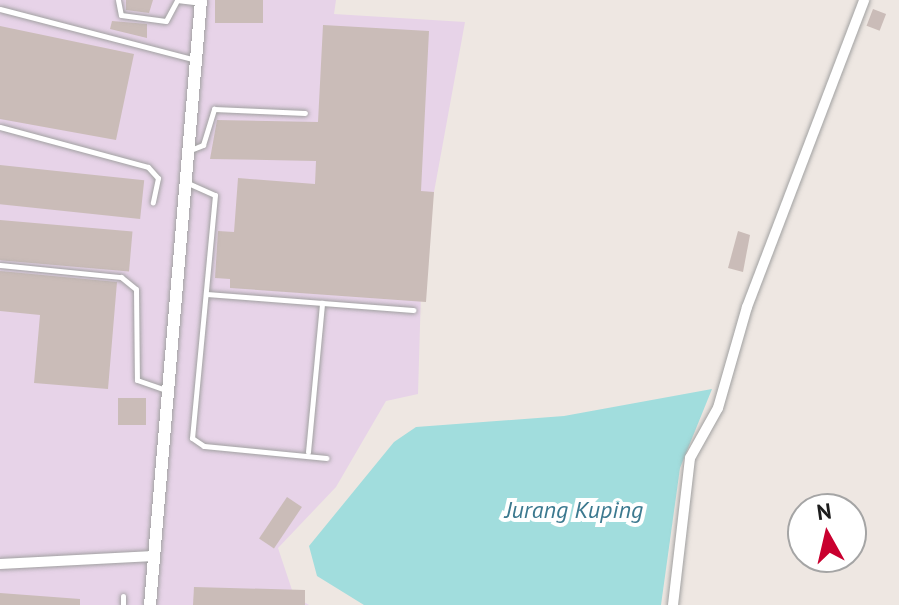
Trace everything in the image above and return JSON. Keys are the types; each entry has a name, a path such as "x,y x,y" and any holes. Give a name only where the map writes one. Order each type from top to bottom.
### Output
{"street":[{"path":"673,605 690,458 718,408 752,293 864,0"},
{"path":"150,605 193,149 201,2"},
{"path":"0,564 154,556"}],"lane":[{"path":"118,0 121,15 166,21 177,0 201,2"},
{"path":"0,9 198,60"},
{"path":"193,149 203,145 214,109 305,113"},
{"path":"0,127 148,167 158,178 153,202"},
{"path":"190,184 215,195 192,438 204,446 308,452 326,458"},
{"path":"0,265 121,277 136,289 137,380 171,391"},
{"path":"206,294 413,310"},
{"path":"308,452 322,303"},
{"path":"123,596 123,605"}],"shaded area":[{"path":"0,0 336,0 334,14 465,22 422,258 418,394 386,401 336,487 278,548 294,596 309,605 0,605"}],"water":[{"name":"Jurang Kuping","path":"712,389 680,468 661,605 364,605 317,576 309,546 394,442 416,427 564,416"}],"building":[{"path":"126,0 153,0 149,13 126,10"},
{"path":"215,0 263,0 263,23 215,23"},
{"path":"873,9 886,14 880,31 867,26"},
{"path":"112,21 147,24 147,38 110,29"},
{"path":"323,25 429,31 421,191 434,192 426,302 230,288 230,279 215,278 218,231 234,232 238,178 315,184 316,161 210,159 217,120 318,122"},
{"path":"0,26 134,54 116,140 0,119"},
{"path":"0,165 144,180 140,219 0,204"},
{"path":"0,220 132,232 129,271 0,260"},
{"path":"738,231 750,235 743,272 728,268"},
{"path":"0,271 117,282 108,389 34,383 40,315 0,311"},
{"path":"118,398 146,398 146,425 118,425"},
{"path":"287,497 302,507 274,549 259,538"},
{"path":"194,587 305,590 305,605 193,605"},
{"path":"0,593 80,599 80,605 0,605"}]}
